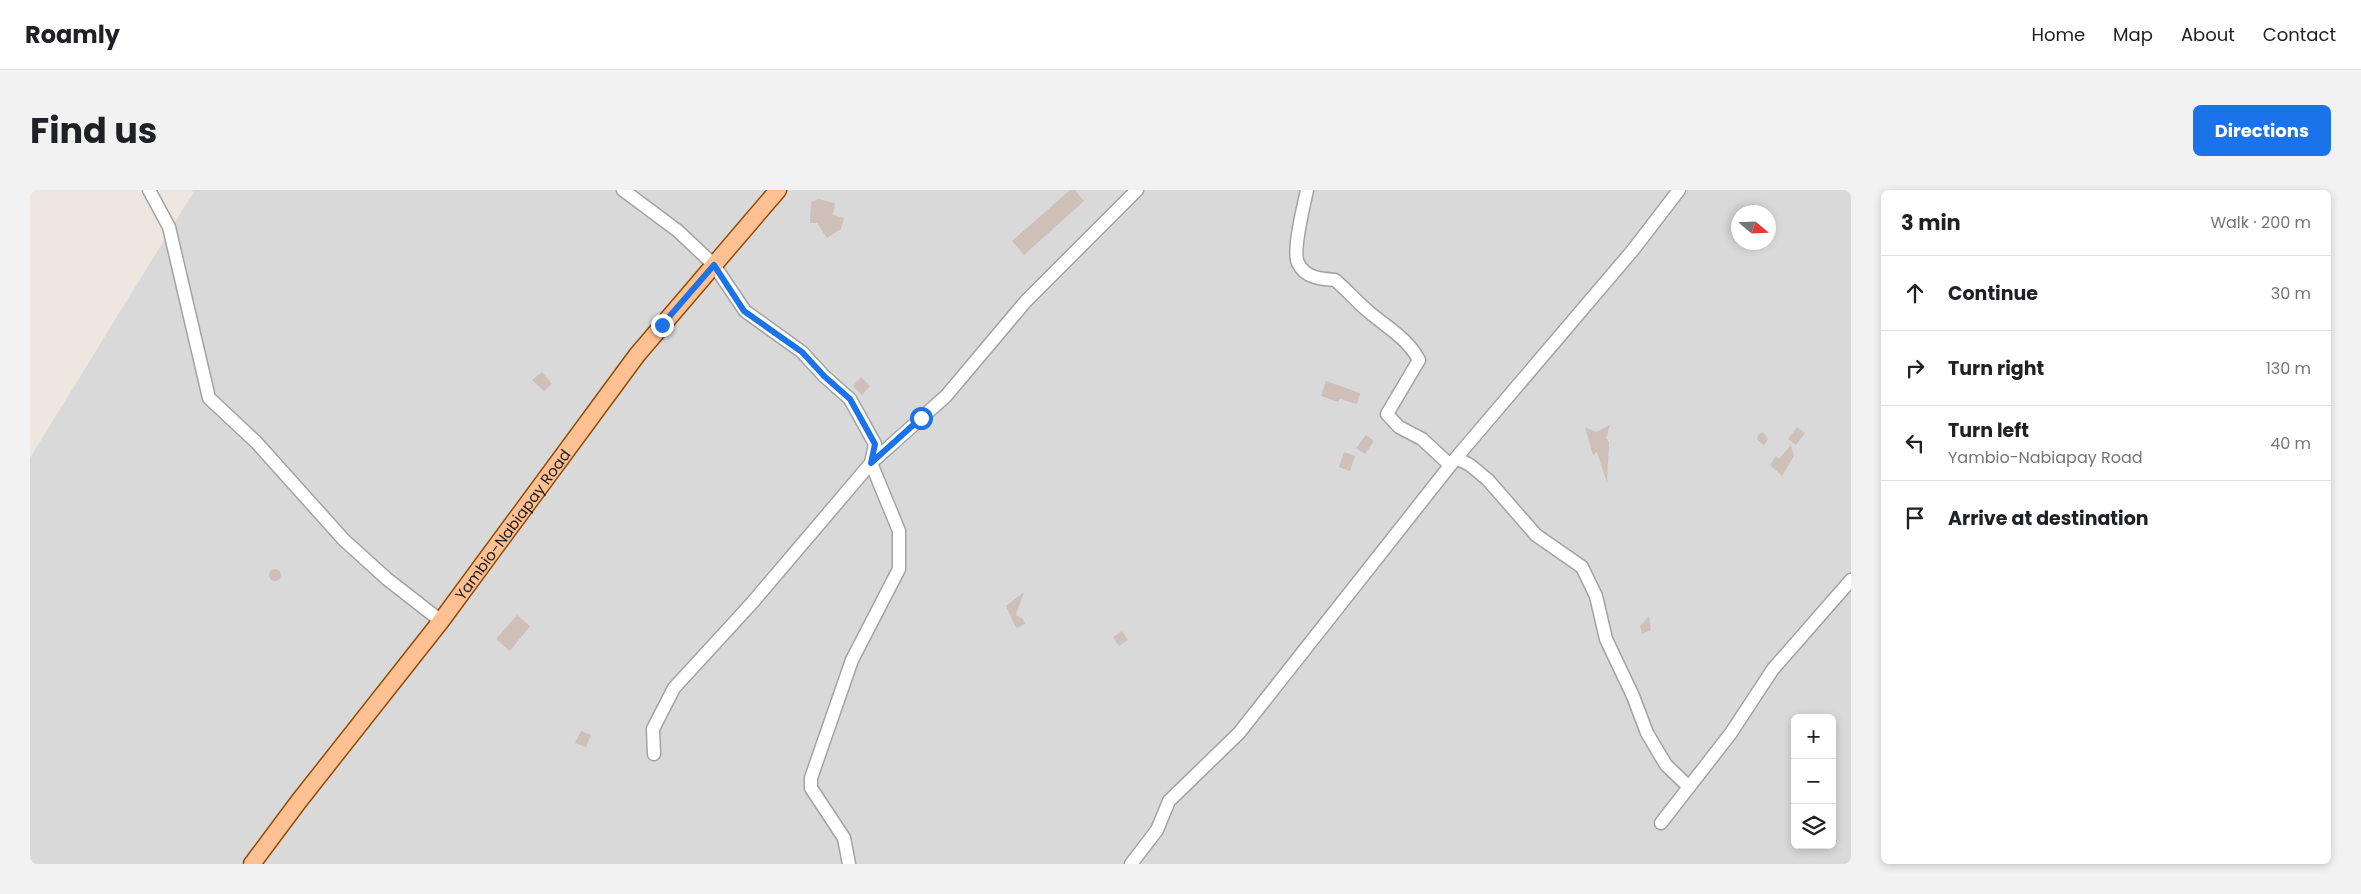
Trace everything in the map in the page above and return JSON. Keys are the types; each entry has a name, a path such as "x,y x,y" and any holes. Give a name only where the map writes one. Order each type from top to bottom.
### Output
{"main road":[{"name":"Yambio-Nabiapay Road","path":"252,864 299,801 441,621 637,355 778,190"}],"street":[{"path":"149,190 169,228 209,398 256,442 344,540 387,579 441,621"},
{"path":"623,190 678,231 714,265 744,311 802,352 824,376 850,399 875,444 871,463 899,531 900,569 852,660 811,778 812,788 844,838 849,864"},
{"path":"654,754 654,729 674,688 752,603 871,463 946,396 1026,301 1137,190"},
{"path":"1307,190 1298,231 1297,262 1303,270 1317,279 1335,280 1370,312 1396,332 1413,350 1419,360 1387,414 1399,427 1422,439 1453,461 1470,465 1488,480 1536,535 1582,567 1596,596 1606,639 1633,696 1647,733 1666,765 1689,787"},
{"path":"1131,864 1157,830 1169,801 1239,733 1453,461 1633,250 1679,190"},
{"path":"1661,823 1731,733 1773,669 1851,580"}],"shaded area":[{"path":"192,190 1851,190 1851,864 30,864 30,458 193,193"}],"building":[{"path":"1070,190 1075,190 1084,201 1024,255 1012,241"},
{"path":"819,199 835,203 833,215 844,218 841,229 827,238 817,223 810,223 811,202"},
{"path":"542,372 552,384 544,391 532,380"},
{"path":"861,377 870,386 862,395 853,386"},
{"path":"1326,381 1360,393 1357,404 1340,399 1338,402 1321,396"},
{"path":"1610,425 1606,438 1609,442 1607,483 1597,452 1593,455 1585,427 1596,432"},
{"path":"1797,427 1805,433 1796,445 1788,439"},
{"path":"1763,432 1768,439 1764,446 1757,439 1758,435"},
{"path":"1366,435 1374,441 1365,454 1356,448"},
{"path":"1791,445 1794,456 1782,476 1770,465 1776,456 1779,459"},
{"path":"1344,452 1355,456 1350,471 1339,467"},
{"path":"275,569 281,575 275,581 269,575"},
{"path":"1024,592 1016,615 1023,619 1025,624 1017,628 1006,606"},
{"path":"517,615 530,626 510,651 496,639"},
{"path":"1649,616 1651,630 1642,634 1640,626"},
{"path":"1122,631 1128,640 1119,646 1113,637"},
{"path":"581,731 591,735 586,747 575,743"}],"route":[{"path":"662,325 714,265 744,311 802,352 824,376 850,399 867,426 875,444 871,463 921,418"}]}
